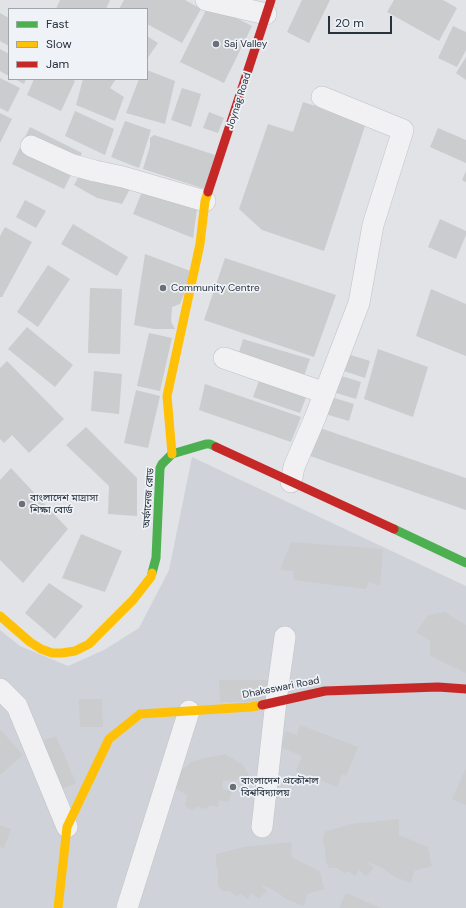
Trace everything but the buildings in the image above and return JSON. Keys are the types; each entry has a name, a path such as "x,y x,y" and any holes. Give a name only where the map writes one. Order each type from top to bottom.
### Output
{"street":[{"path":"206,0 269,7"},
{"name":"Joynag Road","path":"172,454 167,396 200,244 205,201 269,7"},
{"path":"291,482 294,467 325,393 359,303 373,225 403,130 322,97"},
{"path":"31,146 73,165 123,177 205,201"},
{"path":"224,358 325,393"},
{"path":"172,454 210,444 466,562"},
{"name":"অর্ফানেজ রোড","path":"0,616 30,642 41,649 52,653 62,654 75,651 89,644 133,600 151,577 156,558 160,468 165,460 172,454"},
{"path":"262,827 276,701 286,637"},
{"name":"Dhakeswari Road","path":"67,827 109,739 140,714 251,707 325,691 438,687 466,689"},
{"path":"0,689 17,706 67,827 58,908"},
{"path":"127,908 189,711"}],"shaded area":[{"name":"বাংলাদেশ প্রকৌশল বিশ্ববিদ্যালয়","path":"192,457 466,586 466,908 0,908 0,630 20,646 68,666 104,650 139,628 169,570"}],"traffic: fast":[{"path":"152,573 156,558 160,468 162,464 172,454 206,444 216,447"},
{"path":"394,529 466,563"}],"traffic: slow":[{"path":"172,454 167,396 200,244 205,201 208,192"},
{"path":"0,616 30,642 41,649 52,653 75,651 89,644 133,600 151,577 152,573"},
{"path":"58,908 67,827 109,739 140,714 262,705"}],"traffic: jam":[{"path":"208,192 271,0"},
{"path":"216,447 394,529"},
{"path":"262,705 325,691 438,687 466,689"}],"place":[{"name":"Saj Valley","path":"216,44"},
{"name":"Community Centre","path":"163,288"},
{"name":"বাংলাদেশ মাদ্রাসা শিক্ষা বোর্ড","path":"22,504"},
{"name":"বাংলাদেশ প্রকৌশল বিশ্ববিদ্যালয়","path":"233,787"}]}
